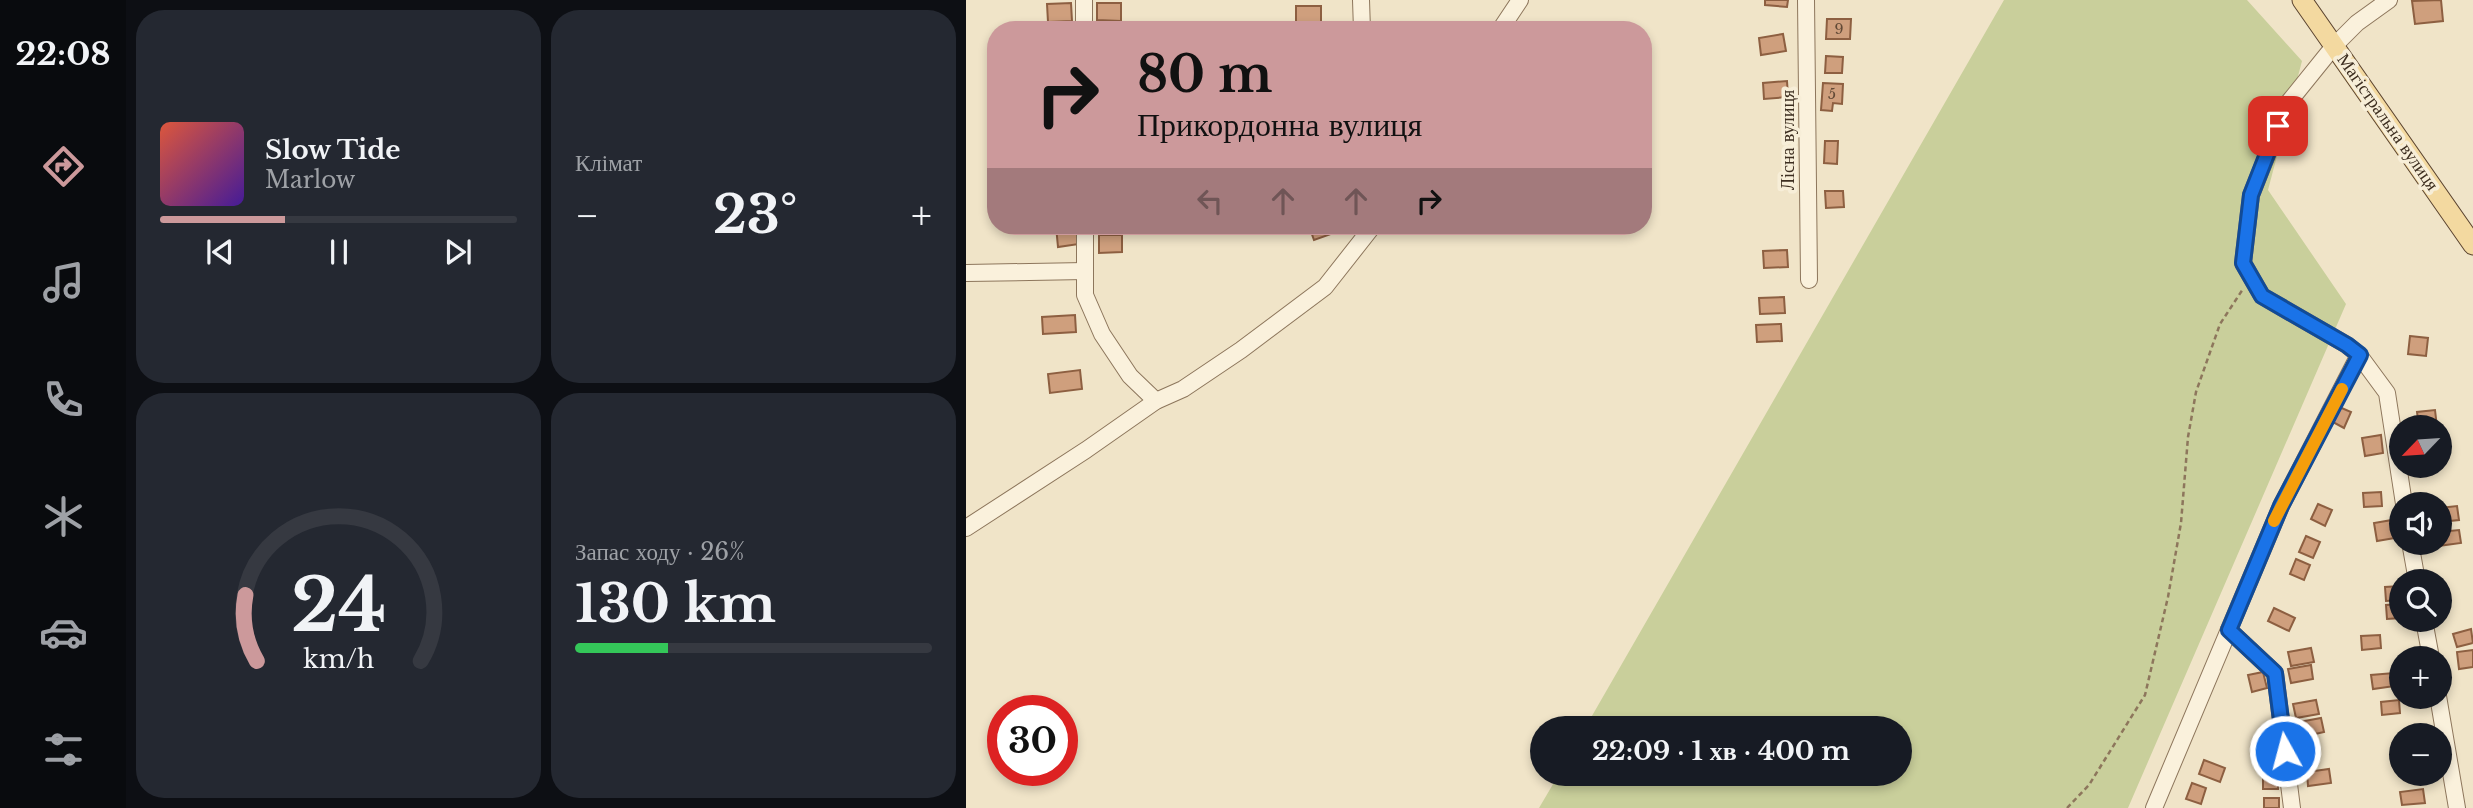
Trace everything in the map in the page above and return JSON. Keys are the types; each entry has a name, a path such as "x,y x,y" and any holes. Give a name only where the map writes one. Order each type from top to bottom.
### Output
{"main road":[{"name":"Магістральна вулиця","path":"2302,0 2473,245"}],"street":[{"path":"1084,0 1084,21"},
{"path":"1361,0 1362,21"},
{"path":"1506,21 1520,0"},
{"name":"Лісна вулиця","path":"1806,0 1808,280"},
{"path":"2389,0 2357,23 2334,46 2288,103 2251,195 2243,263 2262,296 2360,355 2386,393 2402,492"},
{"path":"1085,235 1085,295 1102,334 1130,376 1156,401"},
{"path":"1357,235 1359,244"},
{"path":"966,528 1156,401 1183,389 1241,350 1325,287 1366,235"},
{"path":"966,273 1085,271"},
{"path":"2154,808 2281,506 2360,355"},
{"path":"2229,630 2275,673 2292,808"},
{"path":"2440,709 2457,808"}],"path":[{"path":"2067,808 2089,785 2146,695 2171,585 2181,523 2188,437 2196,392 2220,324 2251,277"}],"green space":[{"path":"2004,0 2247,0 2302,61 2268,190 2346,304 2128,808 1539,808 1552,786 1912,786 1912,716 1592,716"}],"building":[{"path":"1765,0 1788,0 1787,7 1765,5"},
{"path":"2441,0 2443,21 2415,24 2412,1"},
{"path":"1071,3 1072,21 1048,21 1047,4"},
{"path":"1097,3 1121,3 1121,21 1097,20"},
{"path":"1296,6 1321,6 1321,21 1296,21"},
{"path":"1827,19 1851,19 1850,39 1826,39"},
{"path":"1783,34 1786,51 1761,55 1759,38"},
{"path":"1826,56 1843,57 1842,73 1825,73"},
{"path":"1787,81 1788,97 1764,99 1763,83"},
{"path":"1823,83 1843,84 1842,104 1833,103 1832,111 1821,110"},
{"path":"1825,141 1838,141 1837,164 1824,163"},
{"path":"1825,191 1843,191 1844,207 1826,208"},
{"path":"1057,235 1078,235 1079,244 1058,247"},
{"path":"1099,235 1122,235 1122,252 1099,253"},
{"path":"1312,235 1328,235 1314,240"},
{"path":"1787,250 1788,267 1764,268 1763,251"},
{"path":"1784,297 1785,313 1760,314 1759,298"},
{"path":"1075,315 1076,332 1043,334 1042,317"},
{"path":"1781,324 1782,341 1757,342 1756,325"},
{"path":"2410,336 2428,338 2426,356 2408,354"},
{"path":"1080,370 1082,389 1050,393 1048,374"},
{"path":"2337,406 2351,412 2344,428 2331,421"},
{"path":"2435,410 2436,415 2417,415 2417,412"},
{"path":"2381,435 2383,453 2365,456 2362,438"},
{"path":"2381,492 2382,506 2364,507 2363,493"},
{"path":"2318,504 2332,510 2325,526 2311,519"},
{"path":"2457,506 2459,520 2452,521 2452,507"},
{"path":"2389,520 2389,539 2377,541 2374,523"},
{"path":"2459,530 2461,543 2452,544 2452,531"},
{"path":"2306,536 2320,542 2313,558 2299,552"},
{"path":"2296,559 2310,565 2304,580 2290,574"},
{"path":"2385,587 2389,587 2389,601 2386,601"},
{"path":"2386,605 2389,605 2389,619 2387,619"},
{"path":"2274,608 2295,618 2289,631 2268,621"},
{"path":"2471,629 2473,643 2457,647 2453,634"},
{"path":"2380,635 2381,648 2362,650 2361,636"},
{"path":"2311,648 2314,662 2291,666 2288,652"},
{"path":"2473,650 2473,667 2459,669 2457,652"},
{"path":"2311,665 2313,679 2291,683 2288,669"},
{"path":"2263,672 2267,688 2252,692 2248,675"},
{"path":"2389,673 2389,687 2373,689 2371,675"},
{"path":"2316,700 2319,714 2296,718 2293,704"},
{"path":"2389,701 2389,709 2400,709 2400,713 2382,715 2381,702"},
{"path":"2321,718 2324,732 2302,737 2299,722"},
{"path":"2204,760 2225,768 2220,782 2199,774"},
{"path":"2329,769 2331,783 2308,786 2307,772"},
{"path":"2263,772 2278,772 2278,789 2263,789"},
{"path":"2192,783 2206,788 2201,804 2186,799"},
{"path":"2423,789 2425,803 2402,805 2400,792"},
{"path":"2264,798 2279,798 2279,808 2264,808"}],"slow traffic":[{"path":"2274,521 2342,389"}],"route":[{"path":"2278,126 2251,195 2243,263 2262,296 2360,355 2281,506 2229,630 2275,673 2285,751"}]}
